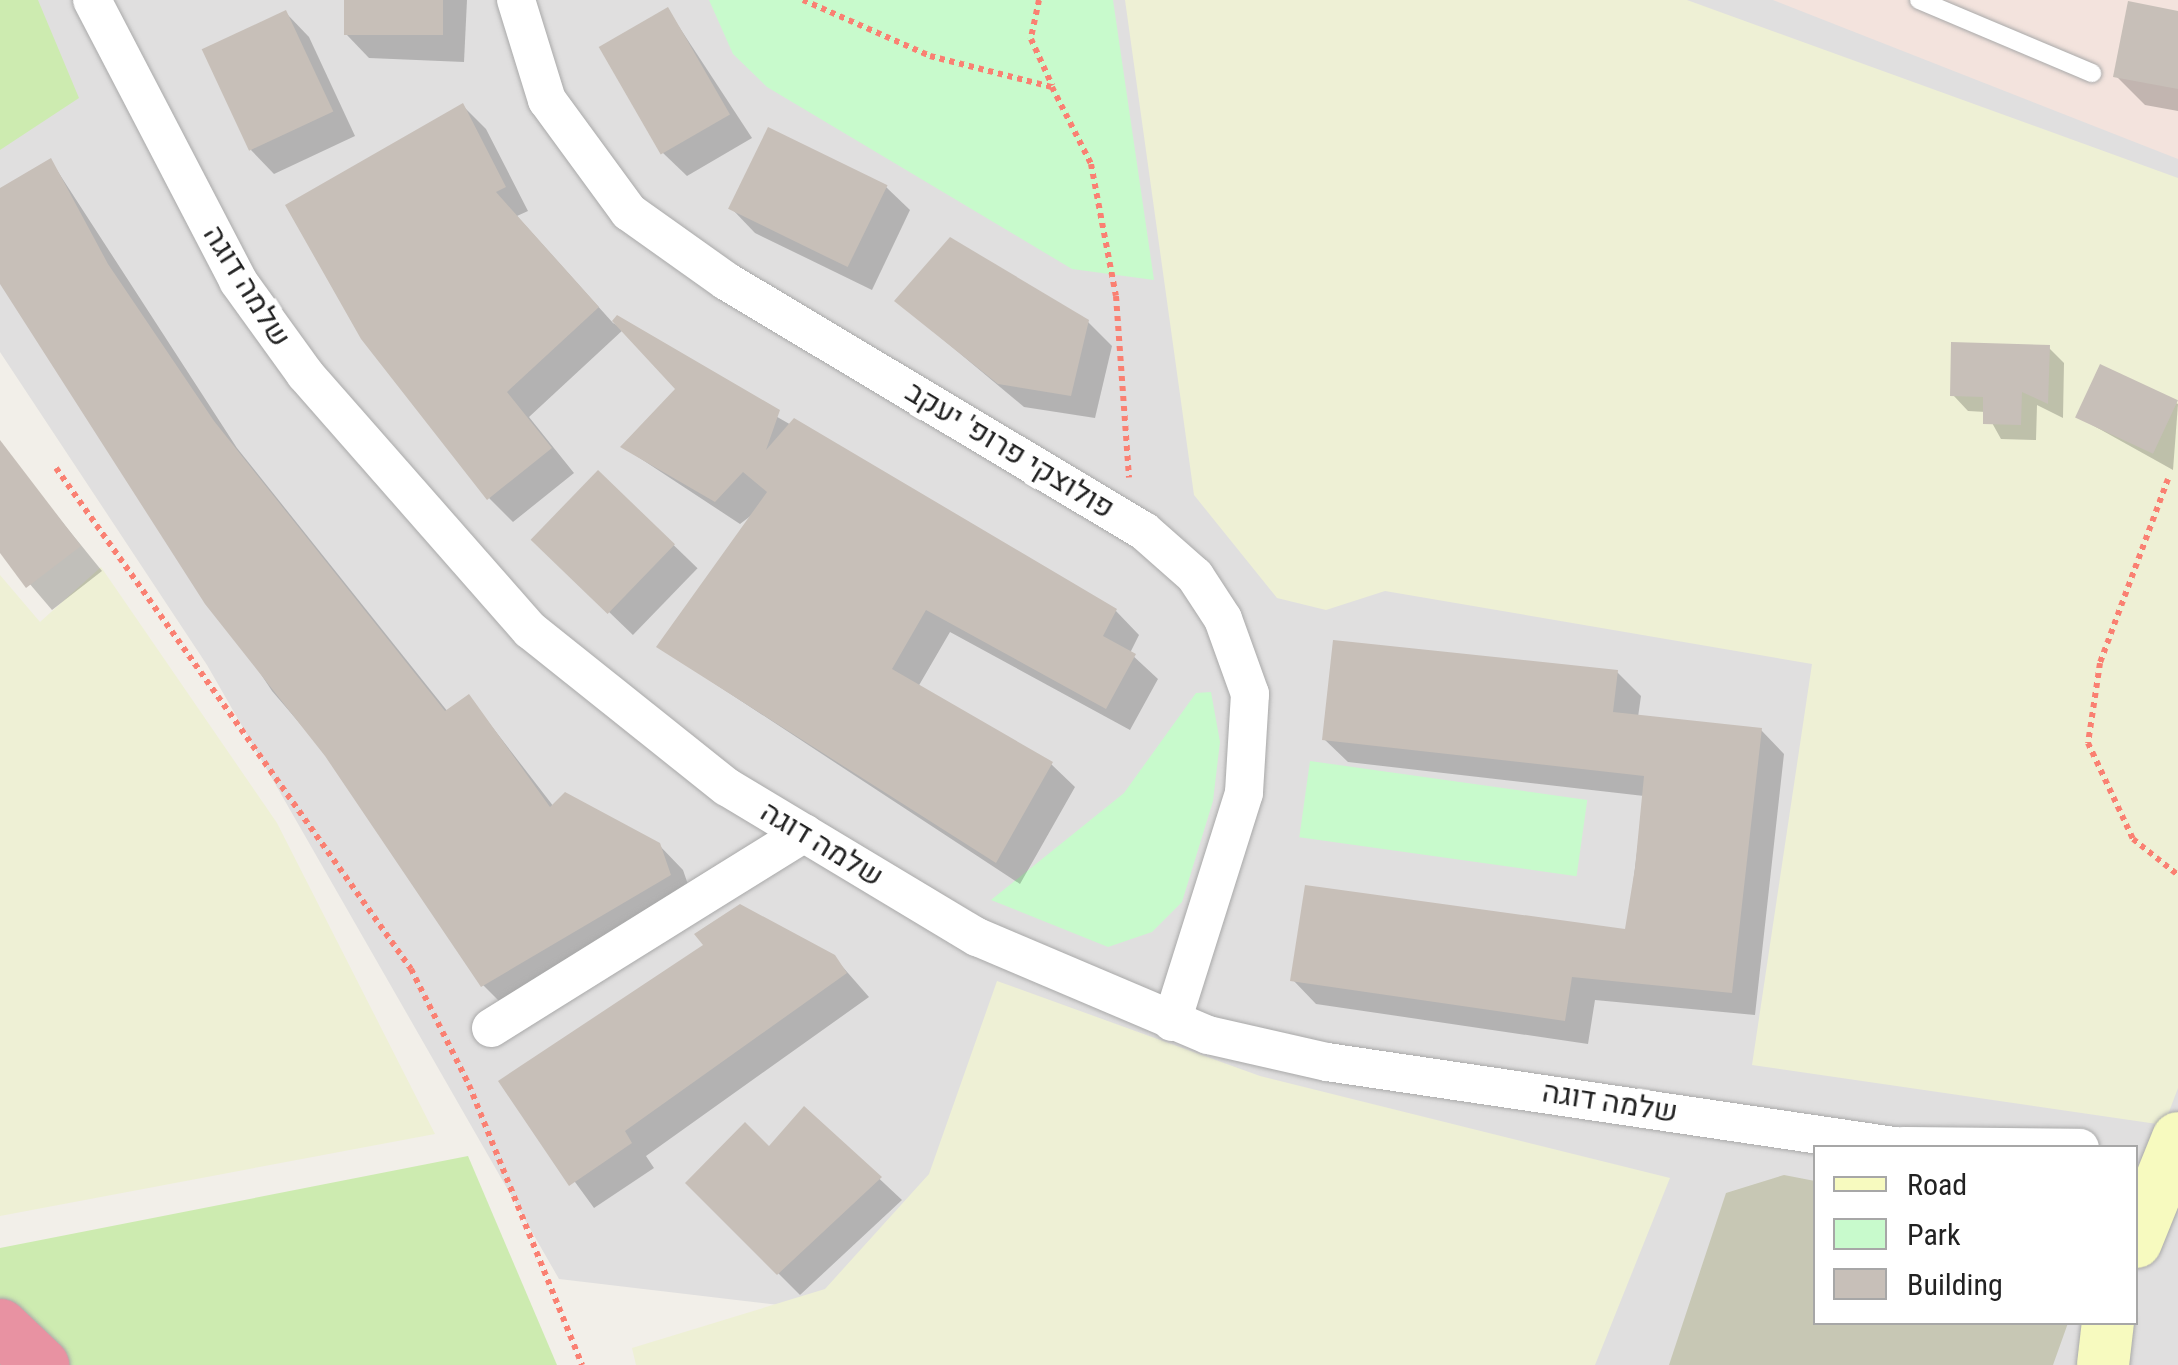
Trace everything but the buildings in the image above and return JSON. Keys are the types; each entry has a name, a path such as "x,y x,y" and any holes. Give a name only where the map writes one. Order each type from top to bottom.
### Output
{"highway":[{"path":"0,1326 40,1365"}],"main road":[{"path":"2149,1224 2165,1155"},
{"path":"2103,1365 2108,1325"}],"street":[{"name":"שלמה דוגה","path":"92,0 238,282 367,450 544,643 630,718 804,833 977,937 1172,1022 1272,1052 1892,1145"},
{"name":"פולוצקי פרופ' יעקב","path":"516,0 526,52 570,139 662,240 1132,523 1195,576 1223,619 1250,694 1230,851 1172,1022"},
{"path":"490,1028 804,833"}],"lane":[{"path":"1919,0 2092,73"}],"path":[{"path":"802,0 930,56 1052,86"},
{"path":"1039,0 1031,38 1090,164 1116,296 1132,523"},
{"path":"56,468 411,969 469,1084 582,1365"},
{"path":"2168,479 2100,663 2088,743 2132,839 2178,875"}],"shaded area":[{"path":"0,0 2178,0 2178,1365 1285,1365 559,1279 207,665 0,352"},
{"path":"1125,0 1687,0 2178,178 2178,1088 2164,1125 1752,1065 1812,664 1385,591 1326,610 1277,598 1194,495"},
{"path":"1773,0 2178,0 2178,159"},
{"path":"101,567 277,823 435,1134 0,1216 0,575 40,622"},
{"path":"997,981 1260,1076 1670,1178 1595,1365 636,1365 632,1348 825,1289 929,1174"},
{"path":"1784,1175 1813,1181 1813,1325 2067,1325 2053,1365 1669,1365 1726,1193"}],"green space":[{"path":"0,0 38,0 79,98 0,150"},
{"path":"709,0 1113,0 1154,280 1072,269 767,87 733,54"},
{"path":"1211,692 1220,742 1213,801 1182,902 1152,932 1108,947 991,900 1124,793 1196,693"},
{"path":"1310,761 1587,800 1577,876 1299,837"},
{"path":"468,1156 557,1365 0,1365 0,1248"}]}
